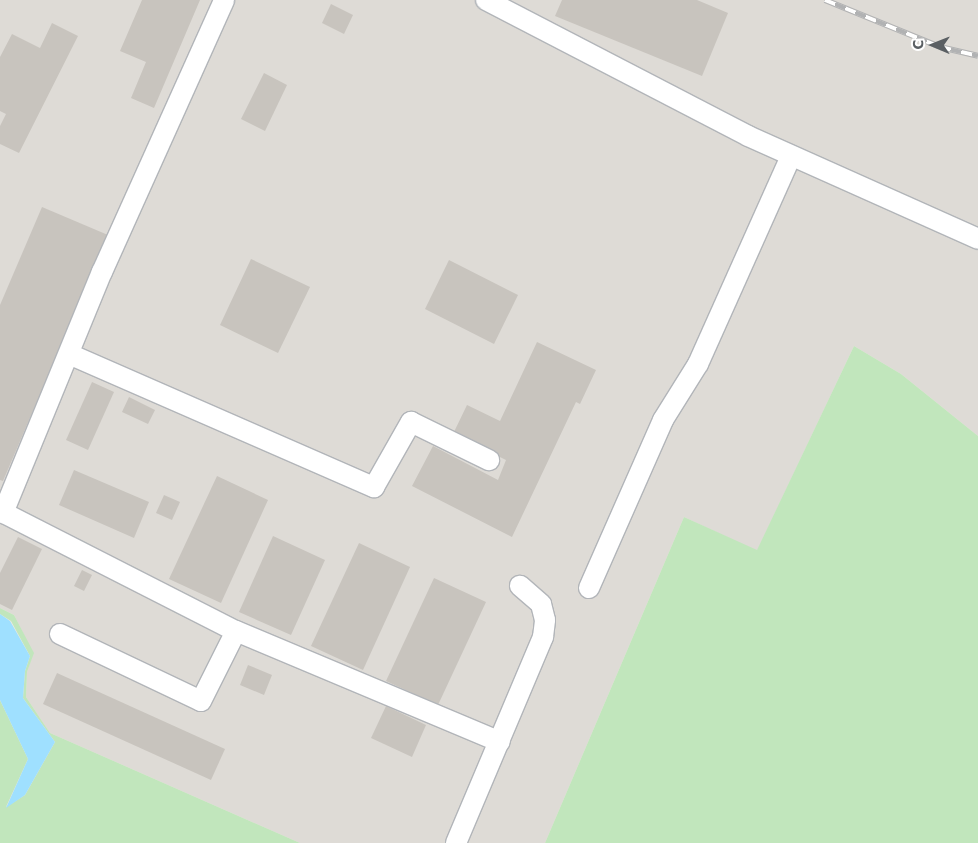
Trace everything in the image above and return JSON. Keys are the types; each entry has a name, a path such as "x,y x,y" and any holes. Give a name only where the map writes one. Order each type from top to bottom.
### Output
{"lane":[{"path":"224,0 102,272 2,512 236,631 500,742"},
{"path":"486,0 748,136 978,238"},
{"path":"589,588 663,420 698,364 791,156"},
{"path":"69,354 374,487 411,422 489,460"},
{"path":"456,843 544,637 545,620 541,604 520,586"},
{"path":"60,634 201,702 236,631"}],"shaded area":[{"path":"0,0 978,0 978,436 901,374 854,346 757,551 684,517 545,843 300,843 50,733 26,697 27,672 33,653 14,615 0,608"}],"green space":[{"path":"854,346 901,374 978,436 978,843 545,843 684,517 757,550"},
{"path":"0,608 14,615 34,653 27,672 26,697 50,733 300,843 0,843 0,700 28,759 6,807 25,795 55,742 23,698 25,671 30,656 11,621 0,614"}],"water":[{"path":"0,614 10,621 30,656 25,671 23,698 55,742 25,795 6,808 28,759 0,700"}],"building":[{"path":"142,0 200,0 154,108 131,98 146,62 120,51"},
{"path":"562,0 697,0 728,13 702,76 555,16"},
{"path":"331,4 353,15 344,34 322,23"},
{"path":"52,23 78,36 19,153 0,144 0,126 6,114 0,111 0,57 12,34 40,48"},
{"path":"264,73 287,85 265,131 241,119"},
{"path":"42,207 108,235 3,481 0,480 0,305"},
{"path":"251,259 310,287 278,353 220,325"},
{"path":"449,260 518,295 494,344 425,309"},
{"path":"537,342 596,370 580,404 576,402 512,537 412,486 433,446 498,480 506,460 453,434 467,405 500,421"},
{"path":"92,382 114,392 88,450 66,440"},
{"path":"129,397 155,410 148,424 122,412"},
{"path":"74,470 149,502 134,538 59,505"},
{"path":"217,476 268,500 221,603 169,579"},
{"path":"164,495 180,502 172,520 156,513"},
{"path":"273,536 325,560 291,635 239,612"},
{"path":"18,537 42,549 12,610 0,604 0,573"},
{"path":"359,543 410,567 363,670 311,646"},
{"path":"82,570 92,575 84,591 74,586"},
{"path":"434,578 486,602 438,705 386,681"},
{"path":"248,665 272,675 264,695 240,685"},
{"path":"57,673 225,749 211,780 43,704"},
{"path":"386,706 426,725 412,757 371,738"}],"railway":[{"path":"825,0 940,47 978,56"}]}
